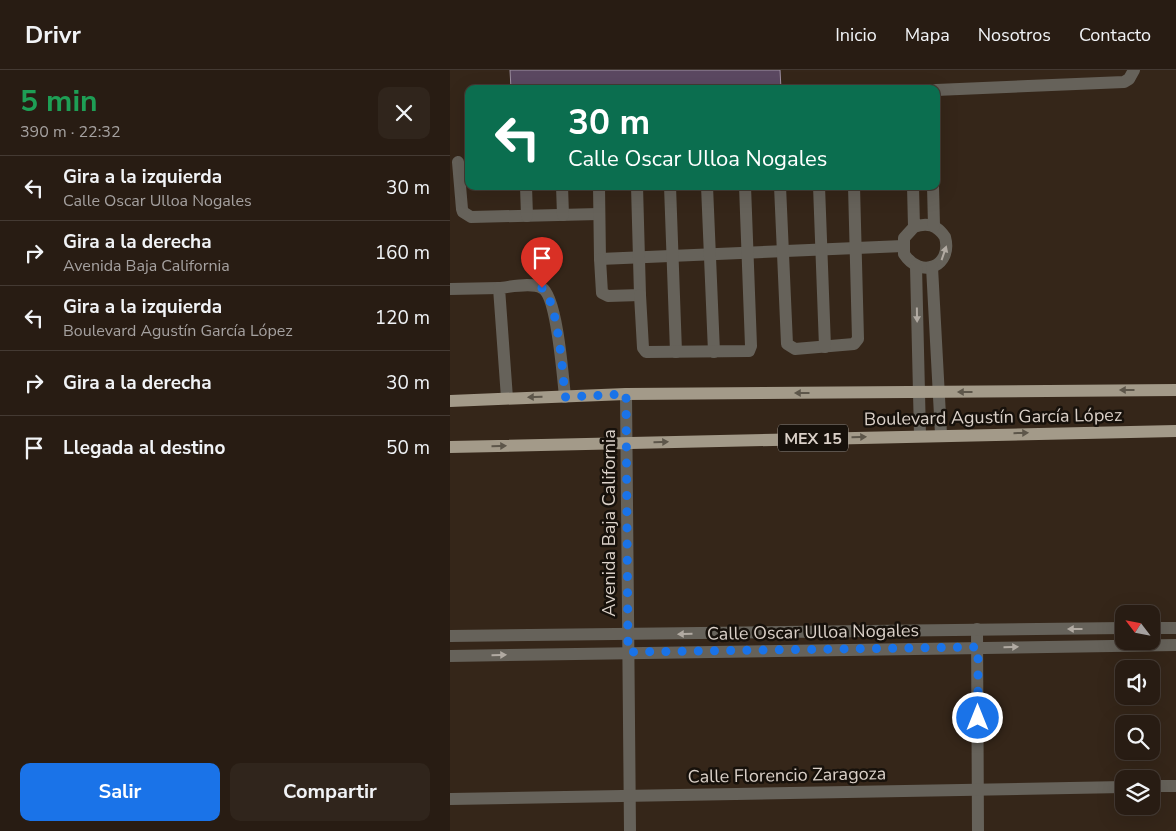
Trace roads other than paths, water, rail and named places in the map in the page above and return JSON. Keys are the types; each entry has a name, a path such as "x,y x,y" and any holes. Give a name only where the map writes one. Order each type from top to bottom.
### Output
{"main road":[{"name":"Boulevard Agustín García López","path":"450,400 626,394 1176,390"},
{"name":"Boulevard Agustín García López","path":"450,447 941,434 1176,431"}],"street":[{"path":"940,90 1124,82 1129,79 1134,70"},
{"path":"459,162 463,212 471,217 599,214"},
{"path":"526,190 527,216"},
{"path":"562,190 563,215"},
{"path":"599,190 602,293 608,296 640,295"},
{"path":"637,190 637,258 644,351 746,352 750,349 745,190"},
{"path":"670,190 676,352"},
{"path":"707,190 714,352"},
{"path":"780,190 787,344 795,349 854,344 858,339 854,248 854,190"},
{"path":"819,190 825,347"},
{"path":"913,190 914,228"},
{"path":"933,190 934,226"},
{"path":"920,225 934,226 945,236 947,244 943,258 932,267 916,266 904,254 904,238 920,225"},
{"path":"600,259 903,246"},
{"path":"916,266 920,435"},
{"path":"932,267 941,434"},
{"path":"450,289 535,286 542,288 548,293 559,345 565,397"},
{"path":"499,288 508,398"},
{"name":"Avenida Baja California","path":"626,394 630,831"},
{"name":"Calle Oscar Ulloa Nogales","path":"450,636 1115,628"},
{"path":"1160,628 1176,628"},
{"path":"977,629 978,831"},
{"path":"800,632 800,650"},
{"path":"450,642 450,656"},
{"name":"Calle Oscar Ulloa Nogales","path":"450,656 1176,645"},
{"path":"1160,786 1176,786"},
{"name":"Calle Florencio Zaragoza","path":"450,799 978,788 1115,787"}]}
